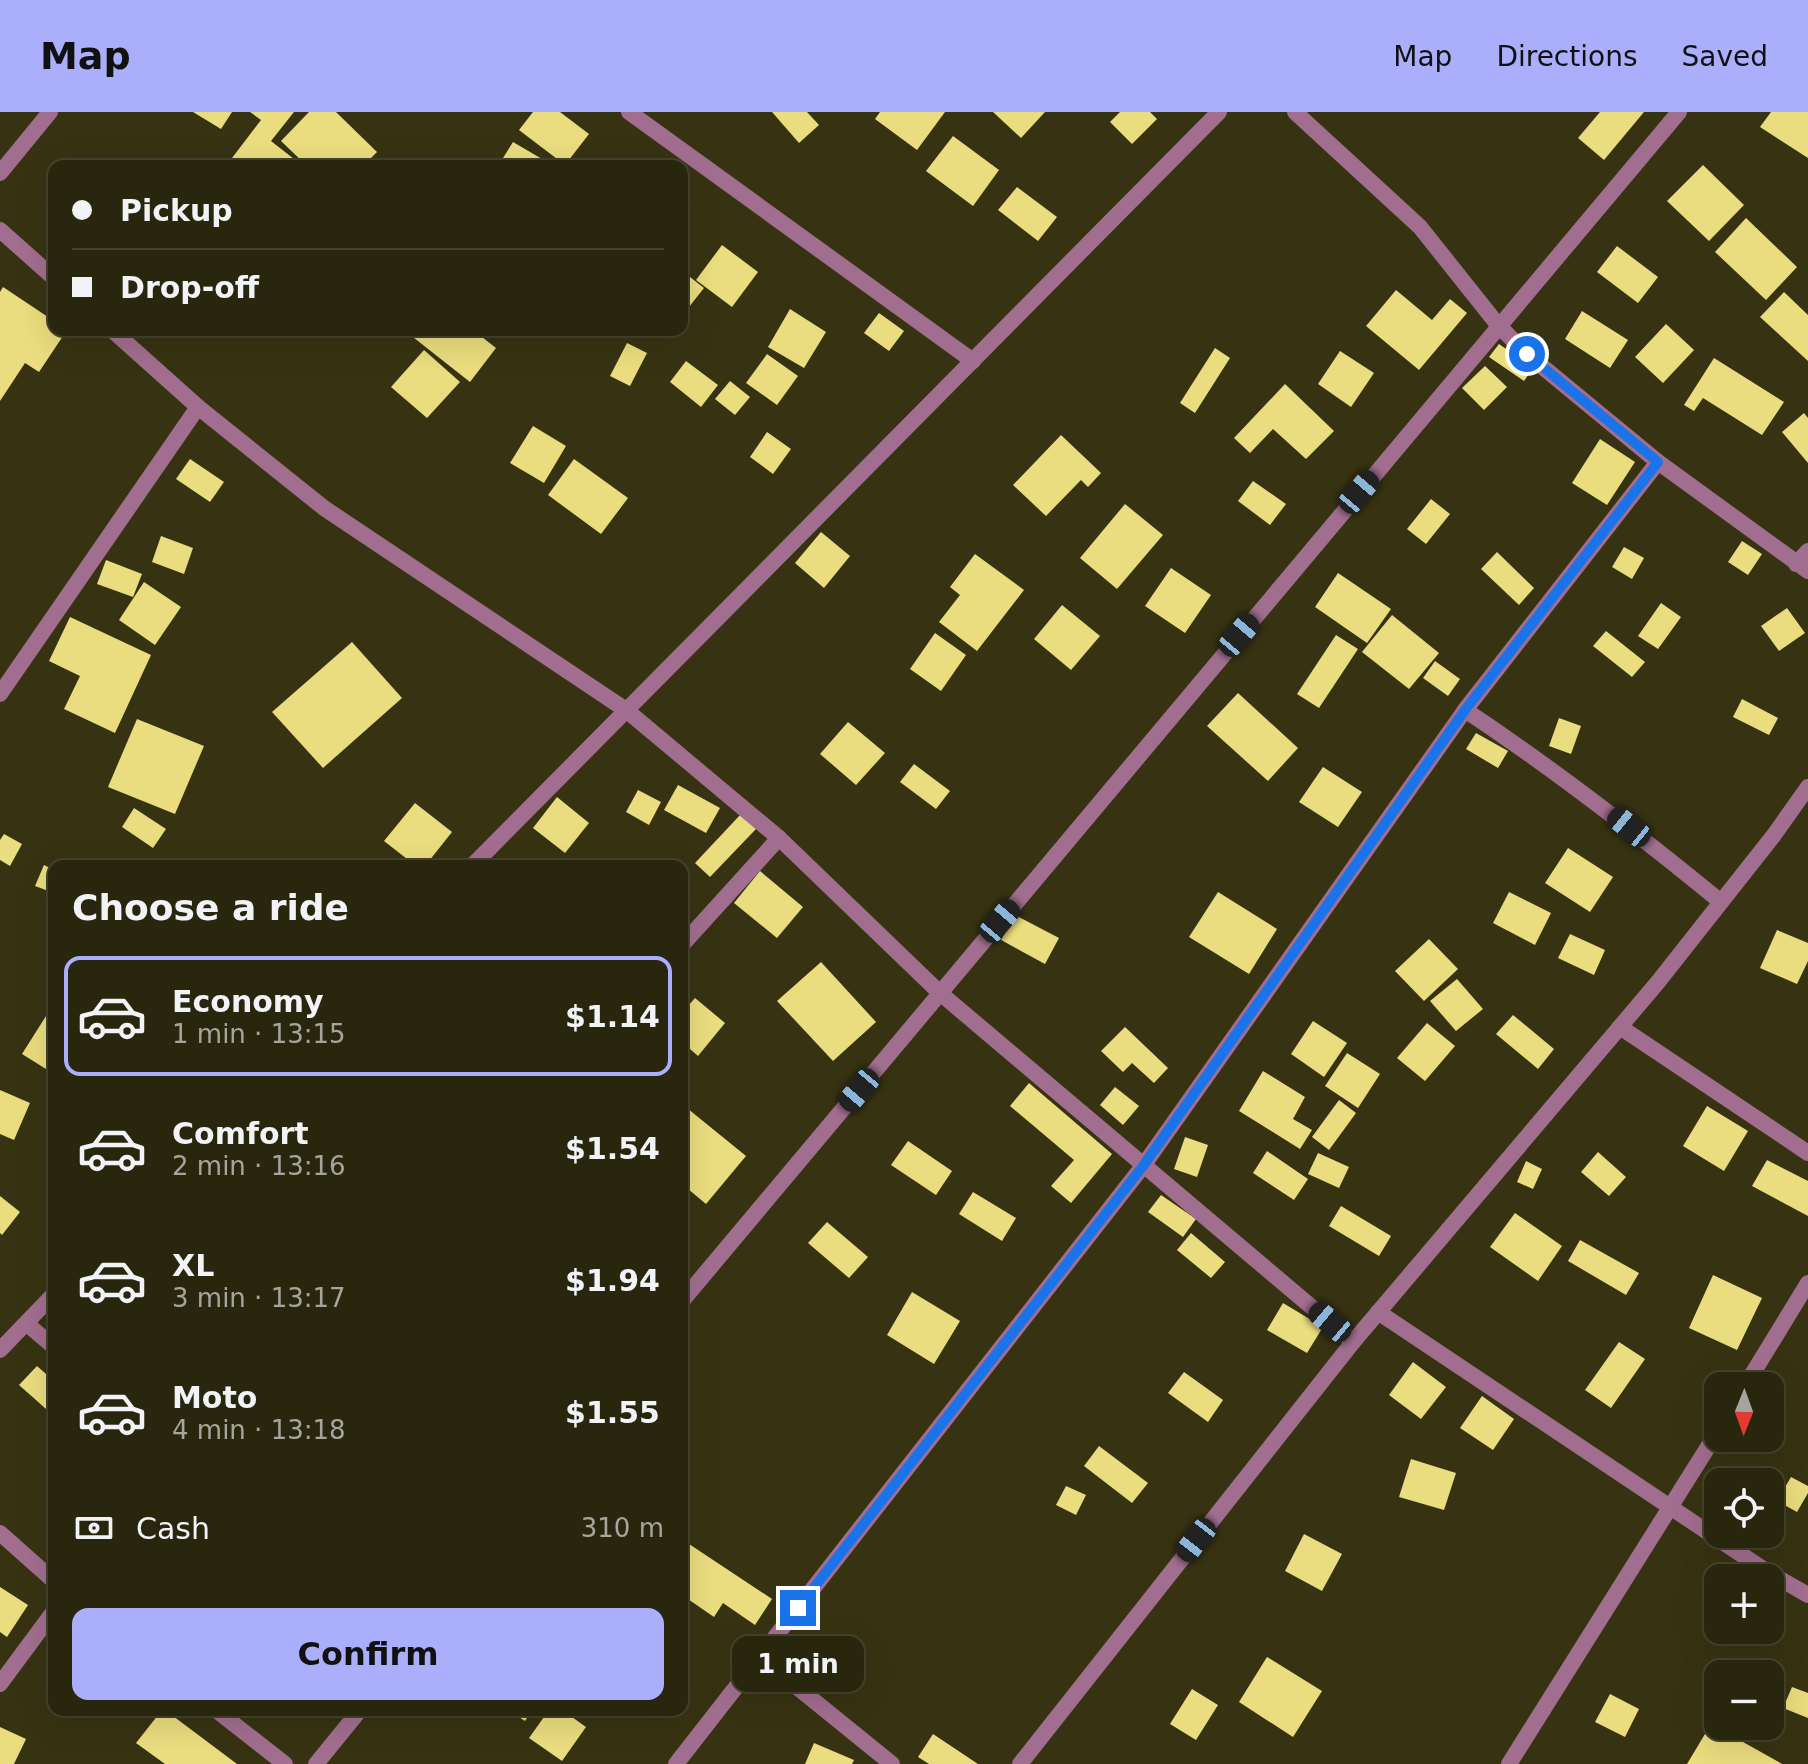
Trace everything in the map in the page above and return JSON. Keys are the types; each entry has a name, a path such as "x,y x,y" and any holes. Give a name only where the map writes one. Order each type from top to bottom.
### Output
{"street":[{"path":"0,173 50,112"},
{"path":"629,112 973,361"},
{"path":"478,860 1219,112"},
{"path":"1295,112 1420,227 1498,325 1527,354 1658,462 1802,567 1808,551"},
{"path":"688,1294 1679,112"},
{"path":"0,230 48,273"},
{"path":"119,336 198,407 324,508 626,710 779,838 940,993 1353,1342"},
{"path":"0,694 198,407"},
{"path":"676,1764 1143,1166 1465,710 1658,462"},
{"path":"1465,710 1606,808 1721,902"},
{"path":"1020,1764 1353,1342 1620,1027 1721,902 1808,787"},
{"path":"688,938 779,838"},
{"path":"1620,1027 1808,1153"},
{"path":"1754,1372 1808,1283"},
{"path":"0,1350 48,1301"},
{"path":"1378,1312 1671,1508 1808,1595"},
{"path":"27,1324 48,1342"},
{"path":"1509,1764 1705,1452"},
{"path":"0,1533 48,1576"},
{"path":"0,1684 48,1619"},
{"path":"760,1657 892,1764"},
{"path":"224,1716 285,1764"},
{"path":"316,1764 355,1716"}],"building":[{"path":"193,112 232,112 221,129"},
{"path":"250,112 294,112 271,141 295,160 232,158 261,120"},
{"path":"309,112 336,112 377,152 369,160 301,160 281,141"},
{"path":"533,112 560,112 589,134 569,160 558,160 519,130"},
{"path":"772,112 807,112 819,125 799,143"},
{"path":"880,112 945,112 917,150 875,119"},
{"path":"993,112 1045,112 1021,138"},
{"path":"1120,112 1150,112 1157,119 1132,144 1110,122"},
{"path":"1600,112 1644,112 1604,160 1578,138"},
{"path":"1771,112 1808,112 1808,158 1760,127"},
{"path":"953,136 999,170 973,206 926,171"},
{"path":"513,142 544,160 502,160"},
{"path":"1703,165 1744,205 1709,241 1667,201"},
{"path":"1017,187 1057,217 1038,241 998,210"},
{"path":"1746,218 1797,267 1766,300 1715,252"},
{"path":"722,245 758,272 732,307 696,280"},
{"path":"1617,246 1658,277 1638,303 1597,272"},
{"path":"690,277 704,288 688,308"},
{"path":"3,287 48,317 48,336 63,336 39,372 25,363 0,401 0,292"},
{"path":"1396,290 1432,320 1450,299 1467,313 1419,370 1366,326"},
{"path":"1784,292 1808,315 1808,361 1760,317"},
{"path":"790,309 826,332 804,368 768,347"},
{"path":"1582,311 1628,340 1610,368 1565,339"},
{"path":"879,313 904,331 889,351 864,333"},
{"path":"1666,324 1694,350 1663,383 1635,357"},
{"path":"412,336 481,336 496,348 470,382"},
{"path":"627,343 647,353 630,386 610,376"},
{"path":"1499,344 1533,368 1524,381 1489,357"},
{"path":"1215,348 1230,358 1195,413 1180,403"},
{"path":"424,350 460,382 427,418 391,387"},
{"path":"1340,351 1374,373 1351,407 1318,384"},
{"path":"767,354 798,376 777,405 746,383"},
{"path":"1714,358 1784,402 1762,435 1703,398 1694,411 1684,405"},
{"path":"686,361 718,385 701,407 670,382"},
{"path":"1485,366 1507,387 1484,410 1462,388"},
{"path":"730,381 750,397 735,415 715,399"},
{"path":"1285,384 1334,431 1306,459 1273,429 1250,453 1234,438"},
{"path":"1804,413 1808,418 1808,463 1782,432"},
{"path":"533,426 566,446 544,483 510,463"},
{"path":"767,432 791,449 773,474 750,457"},
{"path":"1061,435 1101,473 1088,487 1081,480 1046,516 1013,485"},
{"path":"1600,439 1635,462 1607,505 1572,483"},
{"path":"190,459 224,482 210,502 176,479"},
{"path":"574,459 628,498 601,534 548,495"},
{"path":"1253,481 1286,504 1270,525 1238,501"},
{"path":"1431,499 1450,514 1426,544 1407,529"},
{"path":"1125,504 1163,535 1117,589 1080,558"},
{"path":"821,532 850,556 824,588 795,563"},
{"path":"161,536 193,548 184,574 152,562"},
{"path":"1742,541 1762,554 1748,575 1728,562"},
{"path":"1624,547 1644,558 1632,579 1612,567"},
{"path":"1497,552 1534,588 1519,605 1481,569"},
{"path":"975,554 1024,590 977,651 939,622 960,595 950,587"},
{"path":"106,560 142,574 133,597 97,584"},
{"path":"1171,568 1211,595 1185,633 1145,606"},
{"path":"1338,573 1391,609 1367,643 1315,607"},
{"path":"144,582 181,607 155,645 119,620"},
{"path":"1661,603 1681,617 1658,649 1638,636"},
{"path":"1062,605 1100,636 1071,670 1034,639"},
{"path":"1787,608 1805,633 1779,651 1761,626"},
{"path":"1392,615 1439,653 1409,689 1362,652"},
{"path":"70,617 151,655 115,733 64,709 80,676 49,661"},
{"path":"1606,631 1645,662 1632,677 1593,646"},
{"path":"935,633 966,655 941,691 910,669"},
{"path":"1336,635 1358,649 1319,708 1297,694"},
{"path":"352,642 402,698 323,768 272,712"},
{"path":"1435,661 1460,679 1448,696 1423,678"},
{"path":"1238,693 1298,748 1268,781 1207,726"},
{"path":"1742,699 1778,718 1769,735 1733,717"},
{"path":"1559,718 1581,726 1571,754 1549,746"},
{"path":"137,719 204,746 175,814 108,787"},
{"path":"848,722 885,753 856,785 820,754"},
{"path":"1476,733 1508,751 1498,768 1466,749"},
{"path":"914,764 950,791 936,809 900,782"},
{"path":"1323,767 1362,792 1338,827 1299,802"},
{"path":"678,785 720,808 706,833 664,810"},
{"path":"638,790 661,802 649,825 626,812"},
{"path":"557,797 589,823 565,853 533,828"},
{"path":"415,803 452,832 430,860 408,860 384,841"},
{"path":"134,808 166,829 153,848 122,827"},
{"path":"741,814 756,829 710,877 695,863"},
{"path":"4,834 22,844 10,866 0,860 0,840"},
{"path":"1568,848 1613,877 1590,912 1545,883"},
{"path":"44,865 48,867 48,891 35,886"},
{"path":"760,871 803,907 777,938 734,903"},
{"path":"1218,892 1277,929 1249,974 1189,937"},
{"path":"1509,892 1551,913 1535,945 1493,923"},
{"path":"1015,915 1059,938 1045,964 1001,940"},
{"path":"1777,930 1808,943 1808,961 1797,984 1760,968"},
{"path":"1570,934 1605,950 1594,975 1558,958"},
{"path":"1429,939 1458,969 1424,1001 1395,971"},
{"path":"821,962 876,1022 833,1061 777,1001"},
{"path":"1457,979 1483,1009 1456,1031 1430,1001"},
{"path":"695,998 725,1023 698,1056 688,1047 688,1006"},
{"path":"1513,1015 1554,1049 1538,1069 1496,1034"},
{"path":"46,1016 48,1017 48,1070 22,1054"},
{"path":"1313,1021 1347,1043 1324,1077 1291,1054"},
{"path":"1427,1023 1455,1046 1425,1081 1397,1058"},
{"path":"1125,1027 1168,1068 1154,1083 1132,1063 1123,1072 1101,1051"},
{"path":"1347,1053 1380,1074 1358,1108 1325,1086"},
{"path":"1263,1071 1305,1097 1293,1119 1312,1130 1300,1149 1239,1111"},
{"path":"1029,1083 1112,1154 1071,1203 1051,1186 1074,1160 1010,1106"},
{"path":"1115,1087 1139,1106 1123,1125 1100,1105"},
{"path":"0,1090 30,1103 14,1140 0,1134"},
{"path":"1339,1100 1356,1113 1329,1150 1312,1137"},
{"path":"1707,1106 1748,1131 1724,1171 1683,1146"},
{"path":"688,1109 746,1156 706,1204 688,1189"},
{"path":"1185,1137 1208,1145 1197,1177 1174,1169"},
{"path":"908,1141 952,1171 936,1195 891,1165"},
{"path":"1267,1151 1308,1179 1294,1200 1253,1173"},
{"path":"1598,1152 1626,1177 1609,1196 1581,1172"},
{"path":"1318,1153 1349,1167 1339,1188 1308,1174"},
{"path":"1767,1160 1808,1181 1808,1216 1752,1186"},
{"path":"1526,1161 1542,1169 1533,1189 1517,1182"},
{"path":"973,1192 1016,1218 1002,1241 959,1214"},
{"path":"1161,1195 1196,1219 1183,1237 1148,1212"},
{"path":"0,1196 20,1212 2,1235 0,1233"},
{"path":"1341,1206 1391,1236 1379,1256 1329,1226"},
{"path":"1515,1213 1562,1246 1538,1281 1490,1247"},
{"path":"827,1222 868,1257 849,1278 808,1243"},
{"path":"1191,1233 1225,1262 1211,1278 1177,1250"},
{"path":"1580,1240 1639,1273 1626,1295 1568,1261"},
{"path":"1713,1275 1762,1298 1737,1350 1689,1328"},
{"path":"912,1292 960,1321 934,1364 887,1335"},
{"path":"1283,1303 1323,1327 1307,1353 1267,1330"},
{"path":"1619,1342 1645,1359 1611,1408 1585,1390"},
{"path":"1413,1362 1446,1387 1421,1419 1389,1395"},
{"path":"37,1366 48,1376 48,1411 19,1385"},
{"path":"1184,1372 1223,1400 1208,1422 1168,1393"},
{"path":"1482,1396 1514,1419 1493,1450 1460,1428"},
{"path":"1099,1446 1148,1483 1132,1503 1084,1466"},
{"path":"1411,1459 1456,1473 1444,1510 1399,1497"},
{"path":"1791,1477 1808,1486 1808,1493 1797,1512 1784,1505 1784,1489"},
{"path":"1066,1486 1086,1495 1076,1515 1056,1505"},
{"path":"1304,1534 1342,1554 1322,1591 1285,1571"},
{"path":"688,1546 772,1599 755,1625 723,1603 714,1617 688,1599"},
{"path":"0,1587 28,1605 7,1637 0,1632"},
{"path":"1267,1657 1322,1691 1293,1737 1239,1702"},
{"path":"1792,1687 1808,1693 1808,1718 1784,1708"},
{"path":"1192,1689 1218,1705 1196,1740 1170,1724"},
{"path":"1610,1694 1639,1709 1625,1737 1595,1722"},
{"path":"157,1716 173,1716 237,1764 165,1764 136,1743"},
{"path":"545,1716 570,1716 586,1727 562,1761 529,1738"},
{"path":"0,1727 26,1739 14,1764 0,1764"},
{"path":"933,1734 978,1764 929,1764 918,1757"},
{"path":"1704,1736 1704,1740 1739,1740 1782,1764 1687,1764"},
{"path":"814,1743 854,1760 852,1764 805,1764"}],"route":[{"path":"798,1608 1143,1166 1465,710 1658,462 1527,354"}]}
